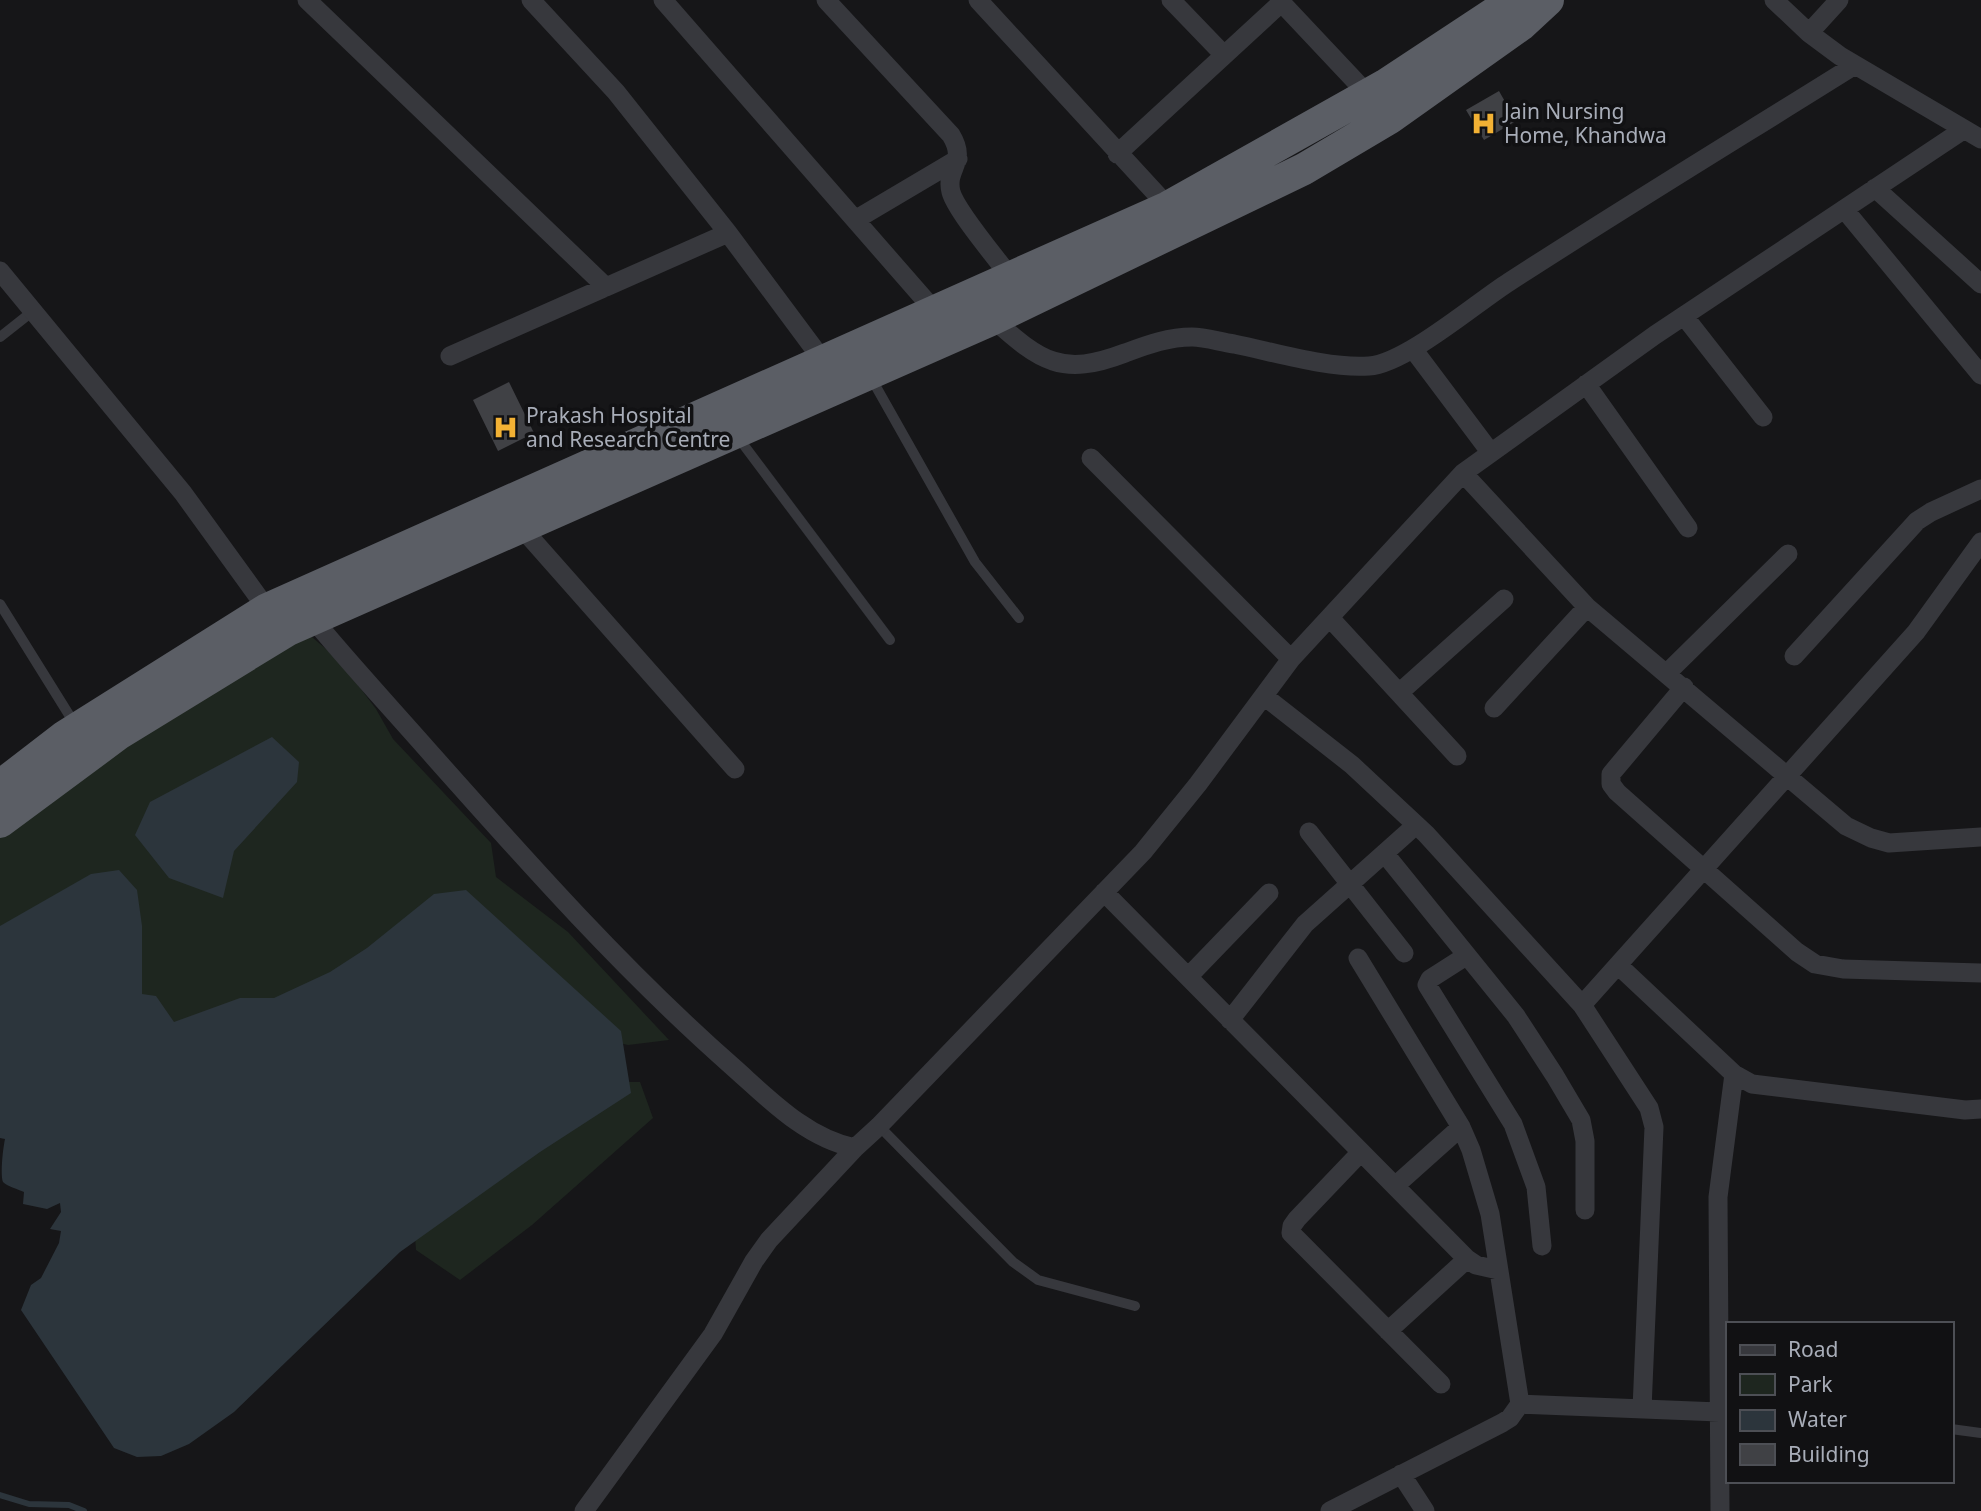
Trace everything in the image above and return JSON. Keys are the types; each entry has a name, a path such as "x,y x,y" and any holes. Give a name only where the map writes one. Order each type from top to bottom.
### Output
{"highway":[{"path":"1502,18 1521,25 1548,0"},
{"path":"0,786 84,741 292,608 861,362 957,335 993,320 1177,216 1368,95 1502,18"},
{"path":"292,608 521,527 726,421 824,362 861,362 936,312 1011,278 1304,169 1391,118 1502,18"},
{"path":"0,822 84,741 120,733 288,630 292,608"}],"street":[{"path":"307,0 606,287"},
{"path":"531,0 616,92 728,233 824,362"},
{"path":"663,0 957,335"},
{"path":"826,0 951,135 959,147 951,178 951,192 958,206 1011,278"},
{"path":"978,0 1117,154 1177,216"},
{"path":"1171,0 1224,55"},
{"path":"1774,0 1809,33 1855,65 1981,139"},
{"path":"1809,33 1839,0"},
{"path":"1117,154 1280,1 1391,118"},
{"path":"993,320 1024,346 1045,358 1069,366 1107,360 1165,339 1195,337 1341,365 1371,366 1391,361 1413,349 1508,283 1855,65"},
{"path":"584,1511 713,1334 754,1261 769,1240 1143,852 1291,659 1463,473 1684,316 1963,130"},
{"path":"855,220 958,159"},
{"path":"1875,188 1981,284"},
{"path":"1844,209 1981,375"},
{"path":"450,356 728,233"},
{"path":"0,271 183,492 673,1015 807,1129 837,1144 855,1148"},
{"path":"1684,316 1763,417"},
{"path":"1413,349 1491,453"},
{"path":"1586,384 1688,528"},
{"path":"1091,458 1291,659"},
{"path":"1463,473 1587,607 1846,825 1871,838 1889,843 1981,837"},
{"path":"1794,656 1924,516 1981,489"},
{"path":"521,527 736,769"},
{"path":"1582,1005 1916,632 1981,542"},
{"path":"1667,673 1788,554"},
{"path":"1399,693 1504,599"},
{"path":"1494,708 1587,607"},
{"path":"1330,618 1457,756"},
{"path":"1684,687 1611,774 1611,784 1617,792 1797,952 1815,964 1843,969 1981,973"},
{"path":"1264,696 1352,765 1416,825 1582,1005 1649,1108 1654,1127 1642,1409"},
{"path":"1230,1020 1305,924 1416,825"},
{"path":"1308,832 1404,953"},
{"path":"1385,854 1516,1016 1581,1120 1586,1210"},
{"path":"1104,892 1467,1259 1476,1265 1498,1270"},
{"path":"1188,977 1269,892"},
{"path":"1466,956 1430,979 1427,985 1513,1124 1535,1187 1542,1246"},
{"path":"1330,1511 1502,1423 1517,1411 1520,1404 1490,1214 1471,1150 1461,1127 1358,958"},
{"path":"1618,965 1734,1074 1752,1084 1965,1110 1981,1109"},
{"path":"1720,1511 1718,1197 1734,1074"},
{"path":"1395,1186 1461,1127"},
{"path":"1361,1152 1297,1220 1291,1233 1441,1384"},
{"path":"1388,1331 1467,1259"},
{"path":"1520,1404 1719,1412"},
{"path":"1401,1474 1425,1511"}],"lane":[{"path":"0,337 33,311"},
{"path":"861,362 975,562 1019,618"},
{"path":"726,421 890,640"},
{"path":"0,604 84,741"},
{"path":"879,1126 1013,1262 1038,1280 1135,1306"},
{"path":"1953,1429 1981,1433"}],"green space":[{"path":"306,632 340,661 376,709 393,739 491,843 496,877 568,932 669,1040 628,1045 602,1039 408,962 175,1038 0,935 0,837 263,648"},
{"path":"588,1082 640,1082 653,1118 532,1225 460,1280 416,1250 414,1223"}],"water":[{"path":"272,737 299,762 297,782 234,851 223,898 169,878 135,835 150,802"},
{"path":"119,870 137,890 142,926 142,994 156,996 174,1022 240,998 274,998 330,972 367,948 434,894 466,890 621,1031 631,1093 540,1152 400,1252 234,1412 189,1444 161,1456 137,1457 114,1448 21,1310 31,1285 41,1278 59,1243 61,1231 50,1229 61,1212 60,1203 47,1209 23,1204 24,1192 5,1184 2,1174 5,1139 0,1138 0,926 91,874"}],"building":[{"path":"1499,91 1516,121 1484,140 1466,110"},
{"path":"509,382 534,433 498,451 473,400"}],"waterway":[{"path":"0,1495 29,1504 69,1505 84,1511"}],"place":[{"name":"Jain Nursing Home, Khandwa","path":"1484,124"},
{"name":"Prakash Hospital and Research Centre","path":"506,428"}]}
